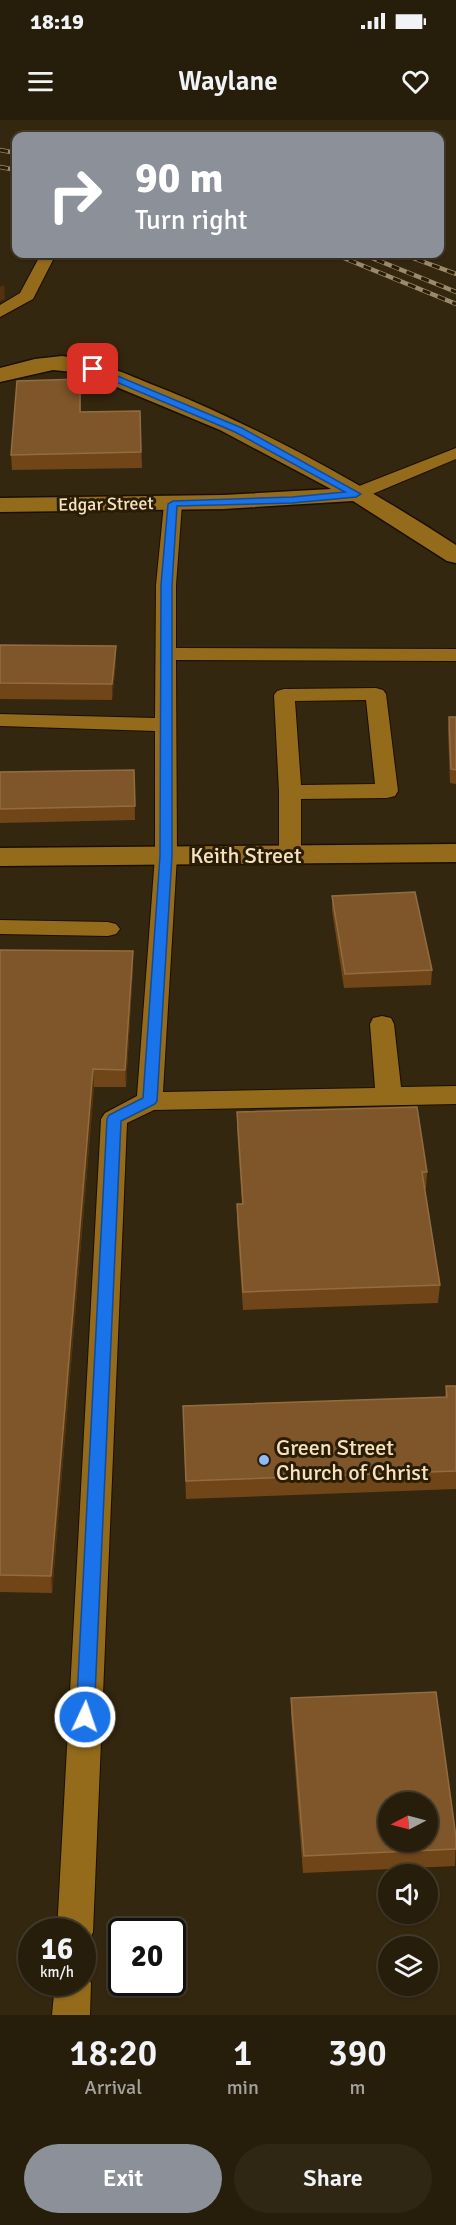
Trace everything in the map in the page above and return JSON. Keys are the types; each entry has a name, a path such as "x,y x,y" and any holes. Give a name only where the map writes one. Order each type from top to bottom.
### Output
{"street":[{"path":"0,375 54,363 70,363 93,369 238,430 356,494 456,556"},
{"name":"Edgar Street","path":"0,505 173,504 292,500 356,494"},
{"name":"Keith Street","path":"0,857 456,853"}],"lane":[{"path":"0,312 27,296 46,258"},
{"path":"356,494 456,453"},
{"path":"150,1101 166,856 166,585 173,504"},
{"path":"166,654 456,655"},
{"path":"290,792 387,791 376,694 284,695 290,792 290,855"},
{"path":"0,720 166,725"},
{"path":"0,927 108,929"},
{"path":"382,1023 389,1096"},
{"path":"76,1918 114,1119 150,1101 456,1095"},
{"path":"71,2015 72,1996"}],"building":[{"path":"80,379 80,412 140,411 141,452 11,455 17,381"},
{"path":"0,645 116,646 112,684 0,683"},
{"path":"449,717 456,717 456,770 451,769"},
{"path":"134,770 135,806 0,809 0,772"},
{"path":"415,892 432,970 345,974 332,896"},
{"path":"0,950 133,951 125,1070 93,1069 51,1576 0,1575"},
{"path":"417,1107 427,1172 422,1172 440,1285 243,1292 237,1204 243,1204 237,1112"},
{"path":"446,1386 456,1386 456,1471 186,1481 183,1406 447,1397"},
{"path":"436,1692 456,1849 438,1850 438,1792 378,1792 378,1852 391,1852 304,1856 291,1698"}],"railway":[{"path":"0,150 12,152"},
{"path":"0,167 12,169"},
{"path":"344,258 456,304"},
{"path":"372,258 456,292"},
{"path":"413,258 456,274"}],"place":[{"name":"Green Street Church of Christ","path":"264,1460"}],"route":[{"path":"85,1717 114,1119 150,1101 166,856 166,585 173,504 292,500 356,494 238,430 93,369"}]}
